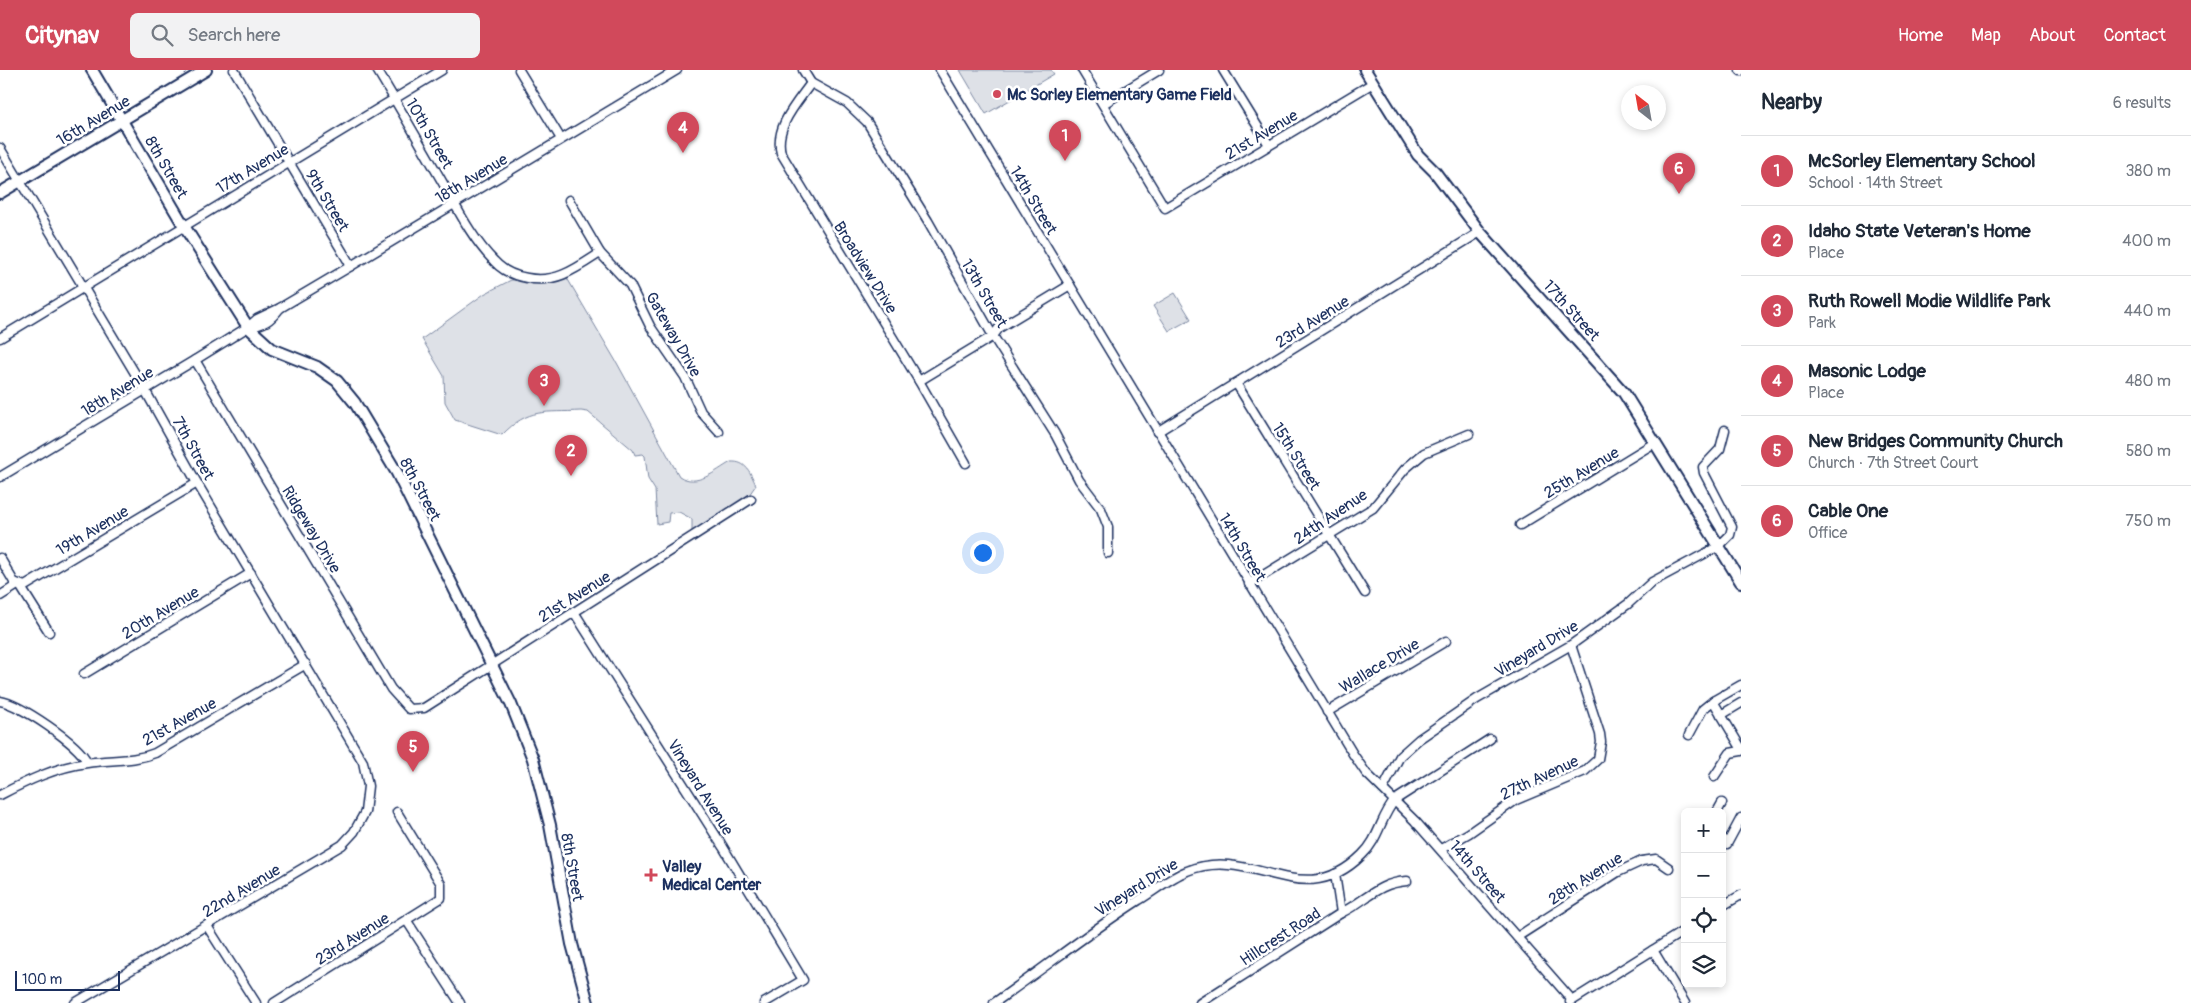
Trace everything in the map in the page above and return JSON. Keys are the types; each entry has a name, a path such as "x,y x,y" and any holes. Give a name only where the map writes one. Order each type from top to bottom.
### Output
{"main road":[{"name":"8th Street","path":"92,70 184,226 248,327 272,349 324,370 351,397 414,506 518,719 533,759 549,824 572,944 588,1003"},
{"name":"16th Avenue","path":"0,193 206,70"},
{"name":"17th Street","path":"1365,70 1410,144 1435,172 1480,232 1599,362 1624,394 1656,442 1741,582"}],"street":[{"name":"9th Street","path":"234,70 351,266"},
{"name":"10th Street","path":"377,70 455,204 490,257 498,265 517,276 539,279 562,276 600,253"},
{"name":"17th Avenue","path":"0,338 442,70"},
{"path":"520,70 561,139"},
{"name":"18th Avenue","path":"0,477 248,327 262,326 272,319 280,308 455,204 664,73 676,70"},
{"name":"13th Street","path":"803,70 811,83 847,103 867,122 928,221 993,336 1055,434 1079,480 1102,508 1108,527 1108,553"},
{"name":"14th Street","path":"940,70 1249,584 1366,773 1395,800 1441,849 1570,1002"},
{"path":"1082,70 1103,104 1159,70"},
{"path":"1223,70 1269,145"},
{"name":"Broadview Drive","path":"811,83 782,128 779,140 781,153 919,380 966,463"},
{"name":"21st Avenue","path":"1103,104 1165,208 1373,83"},
{"name":"7th Street","path":"0,148 145,390 197,483 363,762"},
{"name":"Gateway Drive","path":"569,200 600,253 630,284 650,326 685,377 701,412 719,432"},
{"name":"23rd Avenue","path":"1157,432 1480,232"},
{"path":"919,380 993,336 999,328 1070,286"},
{"name":"Ridgeway Drive","path":"195,360 392,689 409,709"},
{"name":"15th Street","path":"1236,383 1365,593"},
{"path":"1719,546 1730,535 1732,526 1704,474 1703,467 1720,449 1725,430"},
{"name":"24th Avenue","path":"1249,584 1373,508 1405,469 1424,453 1469,434"},
{"name":"25th Avenue","path":"1520,525 1656,442"},
{"name":"19th Avenue","path":"0,596 19,584 25,586 197,483"},
{"name":"21st Avenue","path":"409,709 424,708 752,499"},
{"name":"Vineyard Drive","path":"1383,789 1400,756 1419,739 1477,699 1571,646 1628,604 1652,582 1719,546"},
{"path":"0,558 14,582 19,584 49,632"},
{"name":"20th Avenue","path":"84,674 251,573"},
{"name":"Vineyard Avenue","path":"574,612 723,846 803,980 765,1003"},
{"name":"Wallace Drive","path":"1327,712 1446,641"},
{"name":"27th Avenue","path":"1441,849 1469,833 1516,800 1546,786 1580,774 1598,759 1601,742 1600,734 1571,646"},
{"name":"21st Avenue","path":"0,795 40,776 88,762 135,759 155,753 306,664"},
{"path":"1689,735 1703,708 1741,685"},
{"path":"0,700 18,707 68,740 84,754 88,762"},
{"path":"1713,701 1741,749 1730,753 1714,778"},
{"path":"1721,715 1741,703"},
{"path":"1395,800 1490,738"},
{"name":"22nd Avenue","path":"75,1003 332,852 349,839 360,824 368,797 367,776 363,762"},
{"name":"Vineyard Drive","path":"994,1003 1099,926 1186,871 1207,865 1237,864 1303,881 1335,874 1349,866 1369,848 1380,830 1390,806 1395,800"},
{"path":"1719,808 1722,803"},
{"name":"23rd Avenue","path":"274,1003 439,901 442,894 441,884 397,812"},
{"path":"1726,842 1728,844 1741,818"},
{"name":"28th Avenue","path":"1517,937 1618,872 1635,864 1656,858 1670,868"},
{"name":"Hillcrest Road","path":"1200,1003 1340,913 1335,874"},
{"path":"1340,913 1358,905 1386,884 1407,881"},
{"path":"1726,904 1741,895"},
{"path":"406,921 460,1003"},
{"path":"207,926 256,1003"},
{"path":"1570,1002 1681,932"},
{"path":"1653,950 1686,1003"}],"shaded area":[{"name":"Mc Sorley Elementary Game Field","path":"960,70 1051,70 1054,74 986,114"},
{"path":"567,278 617,363 679,476 692,480 699,479 712,474 731,462 741,463 750,472 756,485 749,495 692,532 692,519 679,512 669,513 668,522 657,524 655,490 648,479 645,456 643,454 635,455 633,450 588,412 538,413 521,420 502,435 455,420 445,402 444,376 422,339 484,294 511,280"},
{"path":"1175,293 1191,319 1169,331 1153,306"}],"place":[{"name":"Mc Sorley Elementary Game Field","path":"997,94"},
{"name":"Masonic Lodge","path":"683,153"},
{"name":"McSorley Elementary School","path":"1065,161"},
{"name":"Cable One","path":"1679,194"},
{"name":"Ruth Rowell Modie Wildlife Park","path":"544,406"},
{"name":"Idaho State Veteran's Home","path":"571,476"},
{"name":"New Bridges Community Church","path":"413,772"},
{"name":"Valley Medical Center","path":"651,875"}]}
